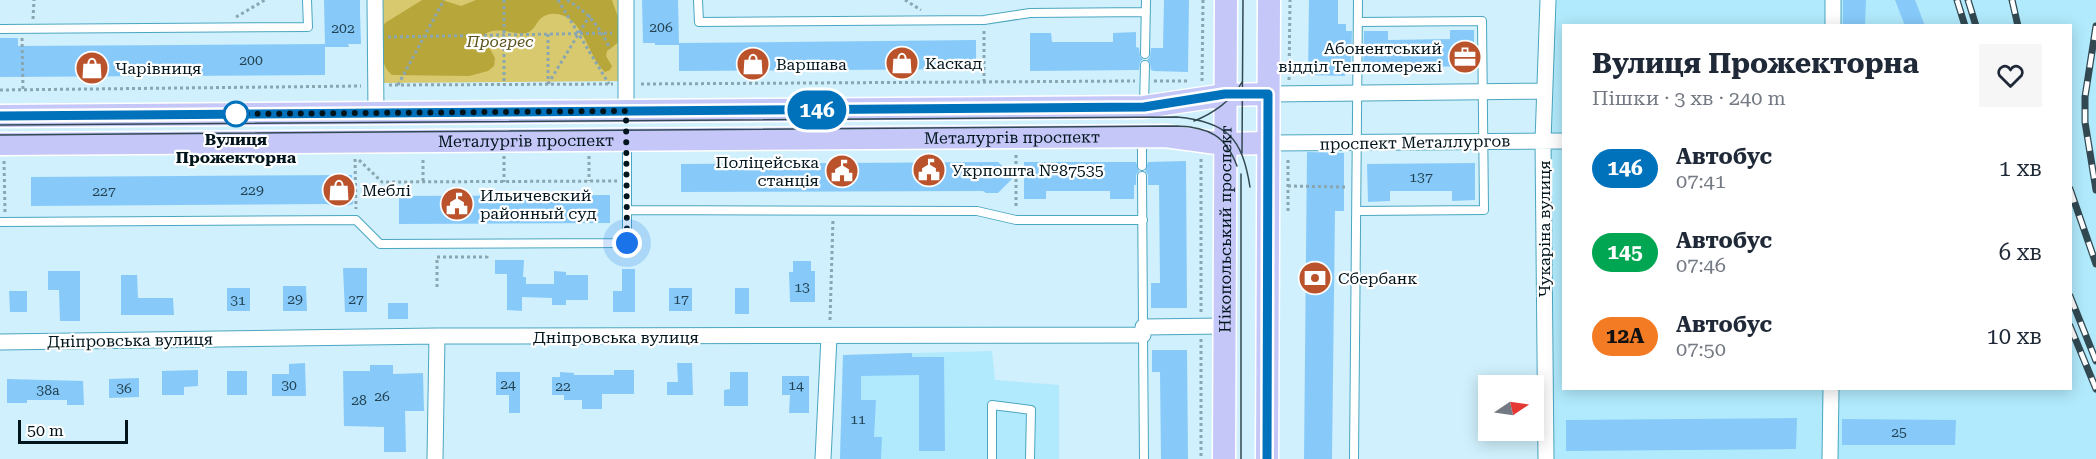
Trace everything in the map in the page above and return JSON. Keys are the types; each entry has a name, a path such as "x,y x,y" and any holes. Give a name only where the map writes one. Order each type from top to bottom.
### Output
{"main road":[{"name":"Нікопольський проспект","path":"1224,459 1226,0"},
{"path":"1267,459 1269,0"},
{"name":"Металургів проспект","path":"0,116 1144,107 1225,94 1268,94"},
{"path":"626,111 627,140"},
{"path":"376,113 376,142"},
{"name":"Металургів проспект","path":"2,152 376,142 1142,136 1171,136 1224,144 1267,143"}],"street":[{"path":"375,0 376,113"},
{"path":"626,0 626,111"},
{"name":"Чукаріна вулиця","path":"1546,459 1543,141 1548,0"},
{"path":"1833,0 1833,24"},
{"path":"1268,94 1544,91"},
{"name":"проспект Металлургов","path":"1267,143 1562,141"},
{"name":"Дніпровська вулиця","path":"0,342 437,336 829,337 1143,331 1224,326"},
{"path":"435,459 437,336"},
{"path":"823,459 829,337"},
{"path":"1830,459 1831,390"}],"lane":[{"path":"0,29 308,27 307,0"},
{"path":"698,0 699,22 984,20 1030,13 1146,12"},
{"path":"1145,54 1146,0"},
{"path":"1354,459 1358,0"},
{"path":"1357,211 1484,210 1482,21 1358,22"},
{"path":"1144,107 1145,64"},
{"path":"1142,136 1142,166"},
{"path":"2,222 356,220 380,244 627,243 627,140"},
{"path":"1142,176 1144,459"},
{"path":"627,210 976,211 1016,220 1143,220"},
{"path":"992,459 992,405 1030,410 1030,459"}],"path":[{"path":"33,29 34,0"},
{"path":"210,28 238,16 265,0"},
{"path":"398,85 444,0"},
{"path":"504,0 504,85"},
{"path":"558,0 609,84"},
{"path":"567,0 590,15 603,33 612,54"},
{"path":"0,90 398,85 1202,81 1203,0"},
{"path":"1289,81 1290,0"},
{"path":"548,84 590,15"},
{"path":"984,20 984,82"},
{"path":"22,29 23,90"},
{"path":"375,37 626,33"},
{"path":"548,34 548,84"},
{"path":"2,152 2,222"},
{"path":"1201,153 1201,459"},
{"path":"1016,154 1016,220"},
{"path":"504,156 504,182"},
{"path":"589,156 589,182"},
{"path":"356,220 355,157 382,182 627,181"},
{"path":"423,157 423,182"},
{"path":"1288,186 1357,187"},
{"path":"829,337 833,210"},
{"path":"436,287 436,257 488,257"}],"shaded area":[{"path":"422,0 442,0 461,6 476,0 612,0 620,23 619,42 607,51 606,56 612,66 605,72 577,27 562,15 551,14 542,17 533,29 526,33 495,31 485,34 483,37 495,58 494,66 488,71 469,76 392,75 383,62 382,29 385,23"},
{"path":"1546,0 2096,0 2096,459 1543,459"},
{"path":"992,351 995,380 1059,385 1059,459 840,459 843,355"}],"green space":[{"name":"Прогрес","path":"377,0 623,0 623,81 378,83"}],"building":[{"path":"324,0 360,0 361,44 348,44 349,47 325,47 325,75 0,77 0,38 18,38 18,46 325,44"},
{"path":"642,0 678,0 679,43 976,40 976,69 679,71 679,45 643,43"},
{"path":"1164,0 1189,0 1188,72 1154,71 1151,70 1147,60 1150,57 1151,48 1163,48"},
{"path":"1309,0 1338,0 1338,24 1346,24 1346,31 1352,31 1351,68 1345,68 1345,76 1308,75"},
{"path":"1843,0 1866,0 1865,24 1843,24"},
{"path":"1895,0 1915,0 1924,24 1904,24"},
{"path":"1450,30 1474,30 1474,66 1363,68 1364,31 1388,31 1388,40 1450,39"},
{"path":"1136,32 1136,47 1139,48 1143,59 1139,70 1030,71 1030,33 1051,33 1052,42 1113,42 1113,33"},
{"path":"1307,152 1344,153 1344,211 1335,211 1332,459 1304,459"},
{"path":"1186,161 1187,308 1151,308 1151,283 1160,283 1159,185 1148,185 1148,175 1145,171 1148,162"},
{"path":"998,162 1014,177 998,193 983,191 681,192 681,164"},
{"path":"1024,162 1136,162 1139,171 1136,175 1136,185 1134,185 1134,199 1110,199 1110,191 1046,191 1046,199 1024,199"},
{"path":"1475,163 1475,200 1452,201 1452,191 1390,191 1390,201 1368,202 1367,164"},
{"path":"352,175 353,204 342,207 326,204 31,206 31,177"},
{"path":"610,195 610,223 399,224 399,196"},
{"path":"495,260 524,260 523,277 526,277 526,284 554,284 554,271 566,272 566,275 588,275 588,300 566,300 566,305 552,305 552,298 522,297 522,311 507,310 507,274 495,274"},
{"path":"793,261 811,261 811,271 815,271 815,302 790,302 789,272 793,272"},
{"path":"343,268 367,268 367,312 345,312"},
{"path":"622,269 635,269 635,312 613,312 613,291 622,291"},
{"path":"48,271 80,271 80,321 60,321 59,290 48,290"},
{"path":"121,275 137,275 138,298 173,298 174,315 121,315"},
{"path":"283,286 306,286 307,311 283,311"},
{"path":"227,288 250,288 250,311 227,311"},
{"path":"669,288 692,288 692,311 669,311"},
{"path":"735,288 749,288 749,314 735,314"},
{"path":"9,291 27,291 27,312 10,312"},
{"path":"388,303 408,303 408,319 388,319"},
{"path":"1152,350 1187,350 1188,459 1161,459 1160,372 1152,372"},
{"path":"912,353 912,357 944,357 945,451 919,451 919,375 861,376 861,400 876,400 874,437 882,437 881,459 840,459 843,355"},
{"path":"305,363 306,396 272,396 272,374 289,374 289,364"},
{"path":"677,363 692,363 693,395 667,395 667,382 678,382"},
{"path":"370,365 393,365 393,374 423,373 424,411 405,411 406,452 384,452 384,427 344,426 343,371 370,371"},
{"path":"198,370 198,386 184,387 184,395 162,395 162,371"},
{"path":"614,370 634,370 634,394 602,394 602,409 582,409 582,400 564,400 564,395 552,395 552,377 560,377 560,372 574,373 574,375 614,375"},
{"path":"227,371 247,371 247,395 227,395"},
{"path":"496,372 520,372 520,413 509,413 509,395 496,395"},
{"path":"730,372 748,372 748,406 724,406 724,390 730,389"},
{"path":"782,376 809,376 809,413 789,413 790,395 782,395"},
{"path":"139,378 139,397 109,398 109,379"},
{"path":"7,379 83,381 84,405 67,405 67,400 27,400 27,403 7,403"},
{"path":"1797,418 1796,449 1566,451 1566,420"},
{"path":"1842,419 1956,420 1955,445 1842,445"}],"tram line":[{"path":"1242,153 1243,0"},
{"path":"1194,121 1221,106 1242,82"},
{"path":"0,125 1177,117 1209,123 1230,136 1242,156 1250,187"},
{"path":"0,135 1177,126 1198,128 1215,135 1227,147 1237,166"},
{"path":"1241,174 1241,459"}],"railway":[{"path":"1957,0 1964,24"},
{"path":"1968,0 1975,24"},
{"path":"2012,0 2018,24"},
{"path":"2096,26 2085,97 2085,122 2096,190"},
{"path":"2072,195 2096,264"},
{"path":"2072,301 2096,361"},
{"path":"2072,331 2096,389"}],"bus line":[{"name":"146","path":"0,116 1144,107 1225,94 1268,94 1267,459"}],"place":[{"name":"Абонентський відділ Тепломережі","path":"1465,57"},
{"name":"Каскад","path":"902,63"},
{"name":"Варшава","path":"753,64"},
{"name":"Чарівниця","path":"92,68"},
{"name":"Вулиця Прожекторна","path":"236,114"},
{"name":"Укрпошта №87535","path":"929,170"},
{"name":"Поліцейська станція","path":"842,171"},
{"name":"Меблі","path":"339,190"},
{"name":"Ильичевский районный суд","path":"457,204"},
{"name":"Сбербанк","path":"1315,278"}],"route":[{"path":"236,114 626,111 627,243"}]}
